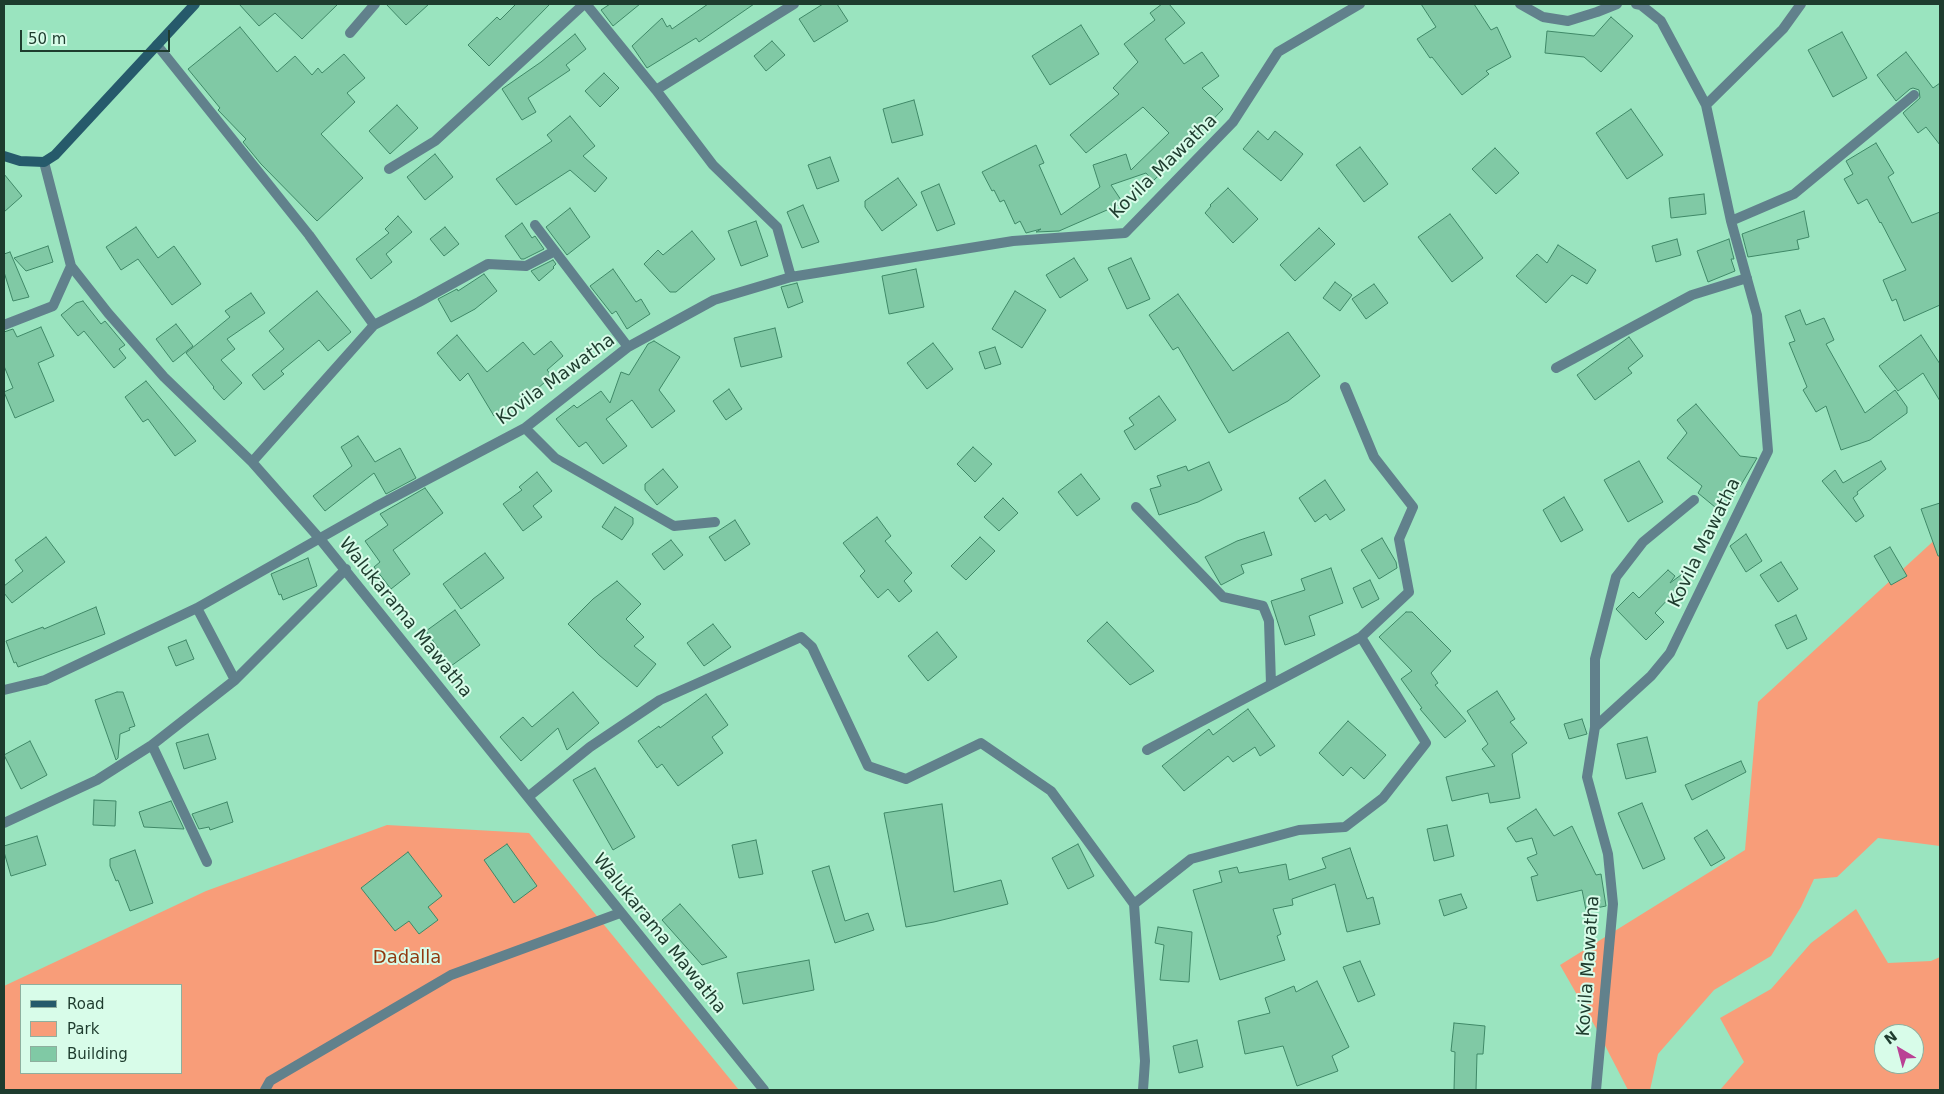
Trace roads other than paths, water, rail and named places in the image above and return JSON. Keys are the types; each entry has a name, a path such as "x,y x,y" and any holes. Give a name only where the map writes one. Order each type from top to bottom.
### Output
{"main road":[{"path":"4,156 20,162 44,162 61,149 195,4"}],"street":[{"path":"350,32 375,4"},
{"path":"389,169 435,141 585,4 656,90 713,165 777,227 791,277"},
{"path":"656,90 794,4"},
{"name":"Kovila Mawatha","path":"4,690 45,680 197,608 384,502 525,428 628,347 714,300 791,277 1013,241 1125,233 1233,122 1278,52 1360,4"},
{"path":"1520,4 1543,17 1568,21 1617,4"},
{"name":"Kovila Mawatha","path":"1596,1090 1613,904 1608,854 1587,777 1595,727 1651,676 1670,653 1768,451 1757,316 1731,221 1706,105 1661,21 1641,5 1636,4"},
{"path":"1706,105 1783,29 1801,4"},
{"path":"157,46 309,234 374,325"},
{"path":"1731,221 1794,194 1914,94"},
{"name":"Walukarama Mawatha","path":"44,162 71,266 108,313 164,377 252,462 346,569 620,913 764,1090"},
{"path":"535,224 628,347"},
{"path":"252,462 374,325 488,264 526,266 555,251"},
{"path":"4,324 53,306 71,266"},
{"path":"1556,368 1692,295 1747,278"},
{"path":"1147,750 1361,637 1409,592 1399,539 1413,507 1374,457 1345,387"},
{"path":"525,428 555,458 674,526 715,522"},
{"path":"1595,727 1595,659 1616,577 1643,542 1694,500"},
{"path":"1136,507 1223,597 1263,606 1269,621 1271,684"},
{"path":"4,823 97,780 152,745 235,680 346,569"},
{"path":"197,608 235,680"},
{"path":"528,797 590,747 660,700 801,637 812,647 868,766 906,779 981,742 1050,791 1134,904 1145,1061 1143,1090"},
{"path":"1134,904 1191,859 1299,830 1345,827 1384,798 1426,743 1361,637"},
{"path":"152,745 207,862"},
{"path":"265,1090 270,1081 451,975 620,913"}],"park label":[{"name":"Dadalla","path":"407,958"}]}
